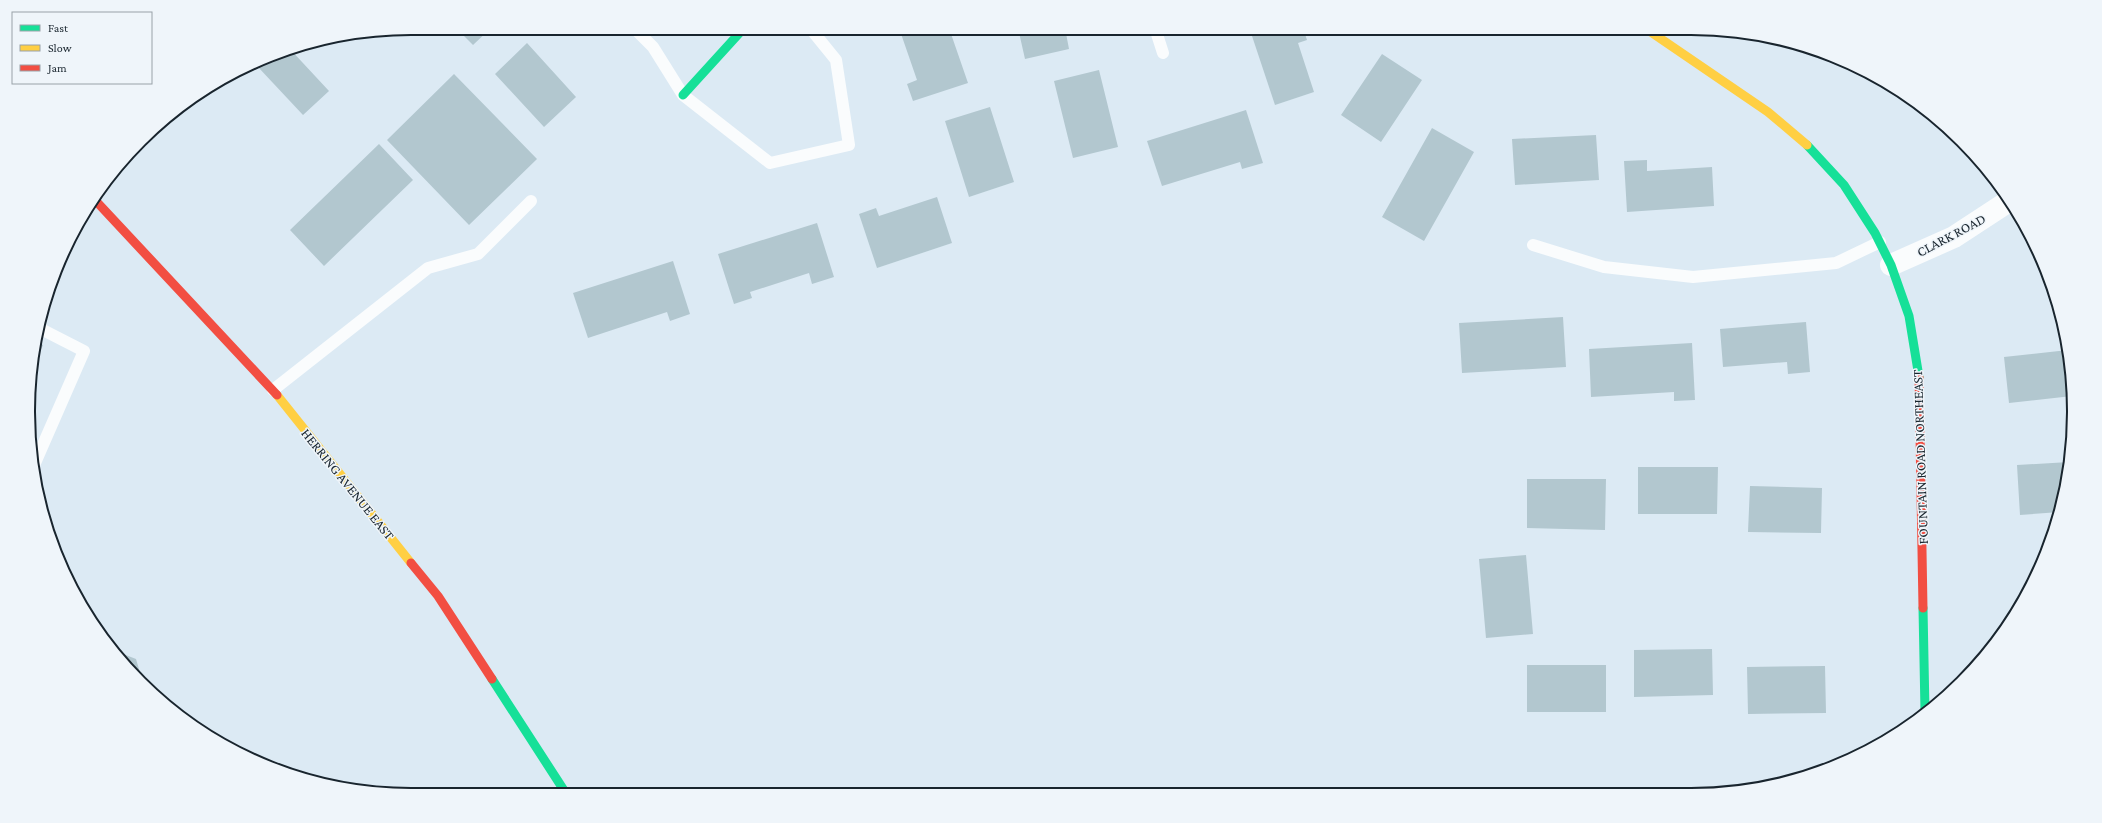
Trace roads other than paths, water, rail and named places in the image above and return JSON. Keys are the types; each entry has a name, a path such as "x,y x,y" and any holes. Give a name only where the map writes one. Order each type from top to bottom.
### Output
{"street":[{"path":"682,95 738,35"},
{"name":"FOUNTAIN ROAD NORTHEAST","path":"1655,35 1768,112 1805,142 1844,185 1880,242 1892,265 1909,316 1919,373 1925,706"},
{"name":"HERRING AVENUE EAST","path":"98,203 273,390 438,596 562,788"},
{"name":"CLARK ROAD","path":"1892,265 1954,237 2005,204"}],"lane":[{"path":"641,35 653,47 682,95 770,162 849,145 836,60 816,35"},
{"path":"1157,35 1163,53"},
{"path":"273,390 428,268 478,254 531,201"},
{"path":"1533,245 1604,267 1693,277 1836,263 1880,242"},
{"path":"38,457 84,351 44,330"}]}
